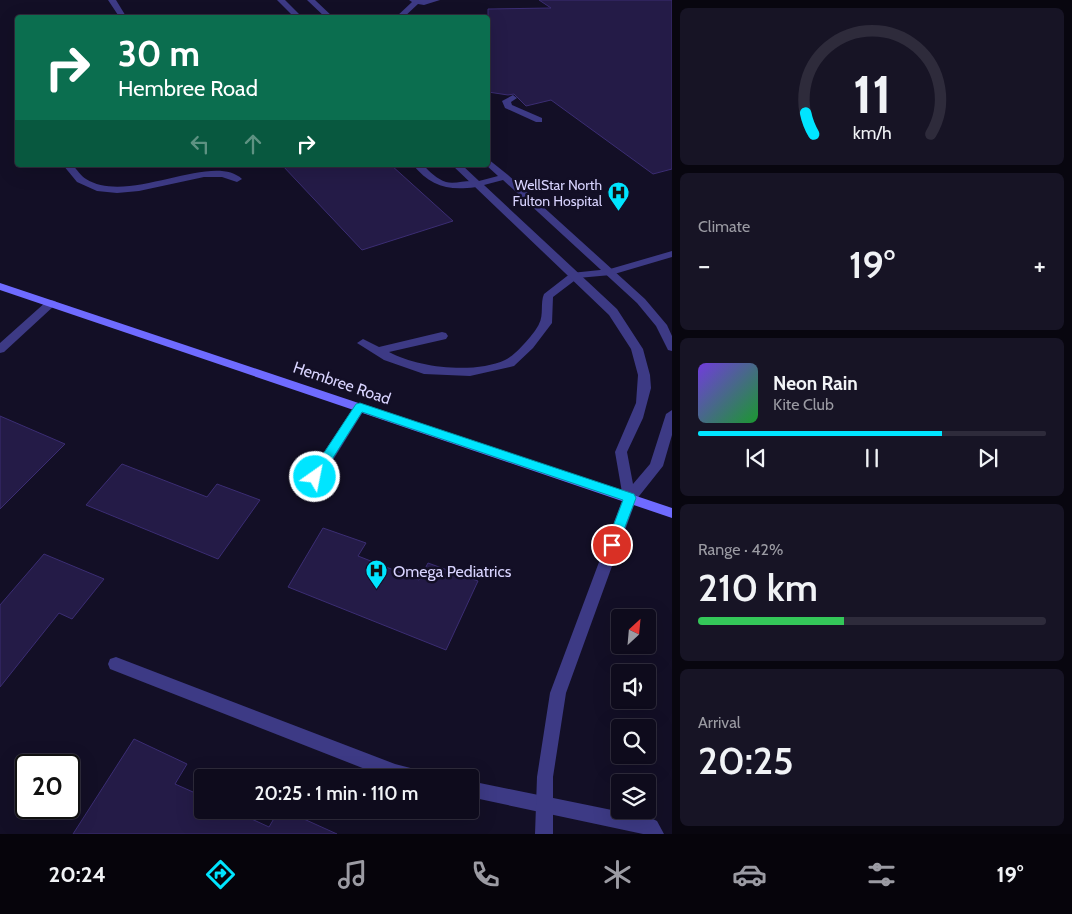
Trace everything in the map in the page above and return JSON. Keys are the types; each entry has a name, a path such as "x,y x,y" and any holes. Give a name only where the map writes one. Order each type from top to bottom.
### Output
{"street":[{"path":"112,0 122,15"},
{"path":"281,0 297,15"},
{"path":"311,0 327,15"},
{"path":"401,15 414,1 424,3 436,0"},
{"path":"513,98 506,100 508,106 540,120"},
{"path":"490,164 641,301 656,319 672,347"},
{"path":"69,167 72,173 91,186 112,190 135,189 201,175 223,174 237,179"},
{"path":"420,167 433,181 440,184 458,186 477,184 505,177"},
{"path":"458,167 613,312 631,335 642,358 645,388 638,415 621,452 630,498"},
{"path":"363,343 424,370 470,372 510,363 529,345 546,323 548,296 574,276 611,272 672,254"},
{"name":"Hembree Road","path":"0,286 672,513"},
{"path":"0,349 51,304"},
{"path":"378,351 442,336"},
{"path":"315,477 360,407"},
{"path":"544,834 545,777 558,693 630,498 656,466 672,414"},
{"path":"116,664 387,769"},
{"path":"479,791 651,827 655,834"}],"building":[{"path":"539,0 672,0 672,169 653,174 551,100 526,106 514,94 490,92 490,15 488,15 488,9 551,8"},
{"path":"284,167 393,167 453,221 362,250"},
{"path":"0,416 65,444 0,509"},
{"path":"122,464 207,497 217,484 260,500 218,559 86,505"},
{"path":"323,528 366,543 358,556 419,580 428,563 478,581 446,650 288,587"},
{"path":"44,554 104,579 72,619 59,613 0,687 0,605"},
{"path":"134,739 187,764 175,784 194,792 194,819 252,819 269,827 274,819 304,819 337,834 73,834"}],"place":[{"name":"WellStar North Fulton Hospital","path":"618,212"},
{"name":"Omega Pediatrics","path":"377,590"}],"route":[{"path":"315,477 360,407 630,498 612,545"}]}
